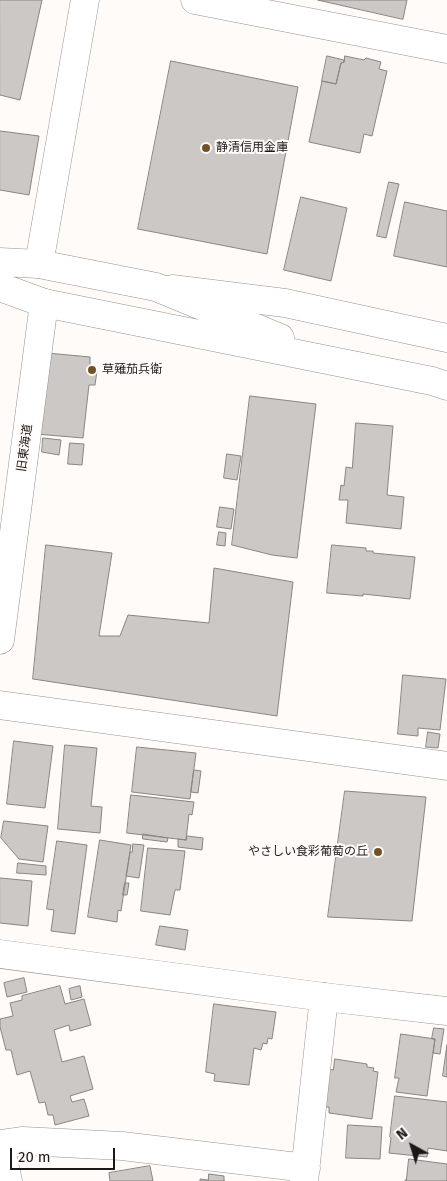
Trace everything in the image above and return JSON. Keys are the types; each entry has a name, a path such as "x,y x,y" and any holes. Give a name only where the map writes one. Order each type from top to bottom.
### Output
{"street":[{"path":"38,264 85,0"},
{"path":"195,0 447,49"},
{"path":"0,262 38,264 156,287 285,303 447,338"},
{"path":"0,286 44,303 447,386"},
{"path":"156,287 341,363"},
{"name":"旧東海道","path":"0,640 44,303"},
{"path":"0,705 447,766"},
{"path":"0,954 324,997 447,1011"},
{"path":"8,1181 0,1145 23,1141 122,1146 305,1174 324,997"}],"building":[{"path":"0,0 42,0 20,100 0,95"},
{"path":"318,0 407,0 403,19"},
{"path":"327,56 344,60 341,63 336,84 322,81"},
{"path":"345,56 381,62 379,69 387,71 372,136 364,134 360,153 309,142 322,81 336,84 341,63 344,62"},
{"path":"171,61 298,87 267,254 138,229"},
{"path":"0,131 39,136 29,195 0,190"},
{"path":"389,182 399,184 386,238 377,236"},
{"path":"301,197 347,208 331,281 284,270"},
{"path":"405,202 447,211 447,267 394,256"},
{"path":"47,353 90,357 90,371 97,371 95,385 89,385 83,438 36,434"},
{"path":"250,396 316,404 297,558 272,555 232,545"},
{"path":"356,423 393,426 387,495 404,497 401,529 346,523 348,500 339,500 341,485 344,486 346,467 352,468"},
{"path":"43,438 61,440 59,455 42,452"},
{"path":"70,443 84,444 82,465 68,464"},
{"path":"227,454 241,456 237,480 224,478"},
{"path":"220,507 234,509 231,529 217,527"},
{"path":"219,532 226,533 225,546 217,545"},
{"path":"46,545 112,553 99,636 120,636 128,615 209,623 214,568 293,582 277,716 33,679"},
{"path":"332,545 366,548 366,551 373,551 373,553 415,557 410,599 363,594 363,596 327,593"},
{"path":"403,675 446,679 440,730 418,728 418,736 398,734"},
{"path":"428,732 440,734 438,748 426,747"},
{"path":"14,741 53,746 45,808 7,804"},
{"path":"65,745 97,748 91,806 102,807 100,833 58,829"},
{"path":"137,747 196,753 190,799 132,792"},
{"path":"194,770 201,771 198,793 191,792"},
{"path":"345,791 426,797 412,921 328,917"},
{"path":"131,795 194,802 192,815 189,814 186,840 127,833"},
{"path":"4,821 48,826 43,862 19,859 1,838"},
{"path":"143,834 168,838 167,842 143,839"},
{"path":"187,836 203,838 202,850 178,847 178,839 186,840"},
{"path":"100,840 131,845 121,911 118,910 117,922 88,917"},
{"path":"57,841 87,845 75,934 51,931 54,910 47,909"},
{"path":"133,844 144,845 139,878 126,876"},
{"path":"148,848 185,851 180,890 175,890 170,915 141,911"},
{"path":"18,863 46,866 46,875 17,873"},
{"path":"0,878 32,881 28,926 0,923"},
{"path":"125,883 129,883 127,895 123,895"},
{"path":"160,926 188,930 185,950 156,945"},
{"path":"24,978 27,992 7,997 4,983"},
{"path":"60,986 65,1004 84,999 91,1025 70,1031 69,1025 54,1030 62,1062 84,1056 93,1089 70,1096 72,1102 84,1099 89,1116 55,1125 53,1115 48,1115 45,1102 39,1103 30,1071 17,1075 11,1050 6,1050 0,1027 0,1019 13,1016 10,1003 22,1000 22,996"},
{"path":"80,986 82,997 71,1000 69,989"},
{"path":"214,1004 276,1012 272,1039 268,1038 267,1044 263,1043 261,1050 254,1048 249,1085 214,1081 215,1074 206,1072"},
{"path":"434,1028 444,1029 440,1054 433,1053 435,1039 432,1039"},
{"path":"401,1034 435,1039 427,1096 396,1092 399,1078 395,1078"},
{"path":"447,1045 447,1077 443,1076"},
{"path":"335,1059 367,1064 367,1067 374,1068 373,1071 378,1072 372,1119 329,1113 329,1107 324,1107 329,1069 333,1070"},
{"path":"395,1096 447,1102 447,1151 428,1148 427,1157 389,1153"},
{"path":"348,1125 382,1127 380,1159 346,1158"},
{"path":"409,1159 447,1164 447,1181 405,1181"},
{"path":"150,1166 153,1181 110,1181 109,1173"},
{"path":"209,1174 224,1176 224,1181 200,1181 200,1179 208,1180"}],"place":[{"name":"静清信用金庫","path":"206,148"},
{"name":"草薙茄兵衛","path":"92,370"},
{"name":"やさしい食彩葡萄の丘","path":"378,852"}]}
